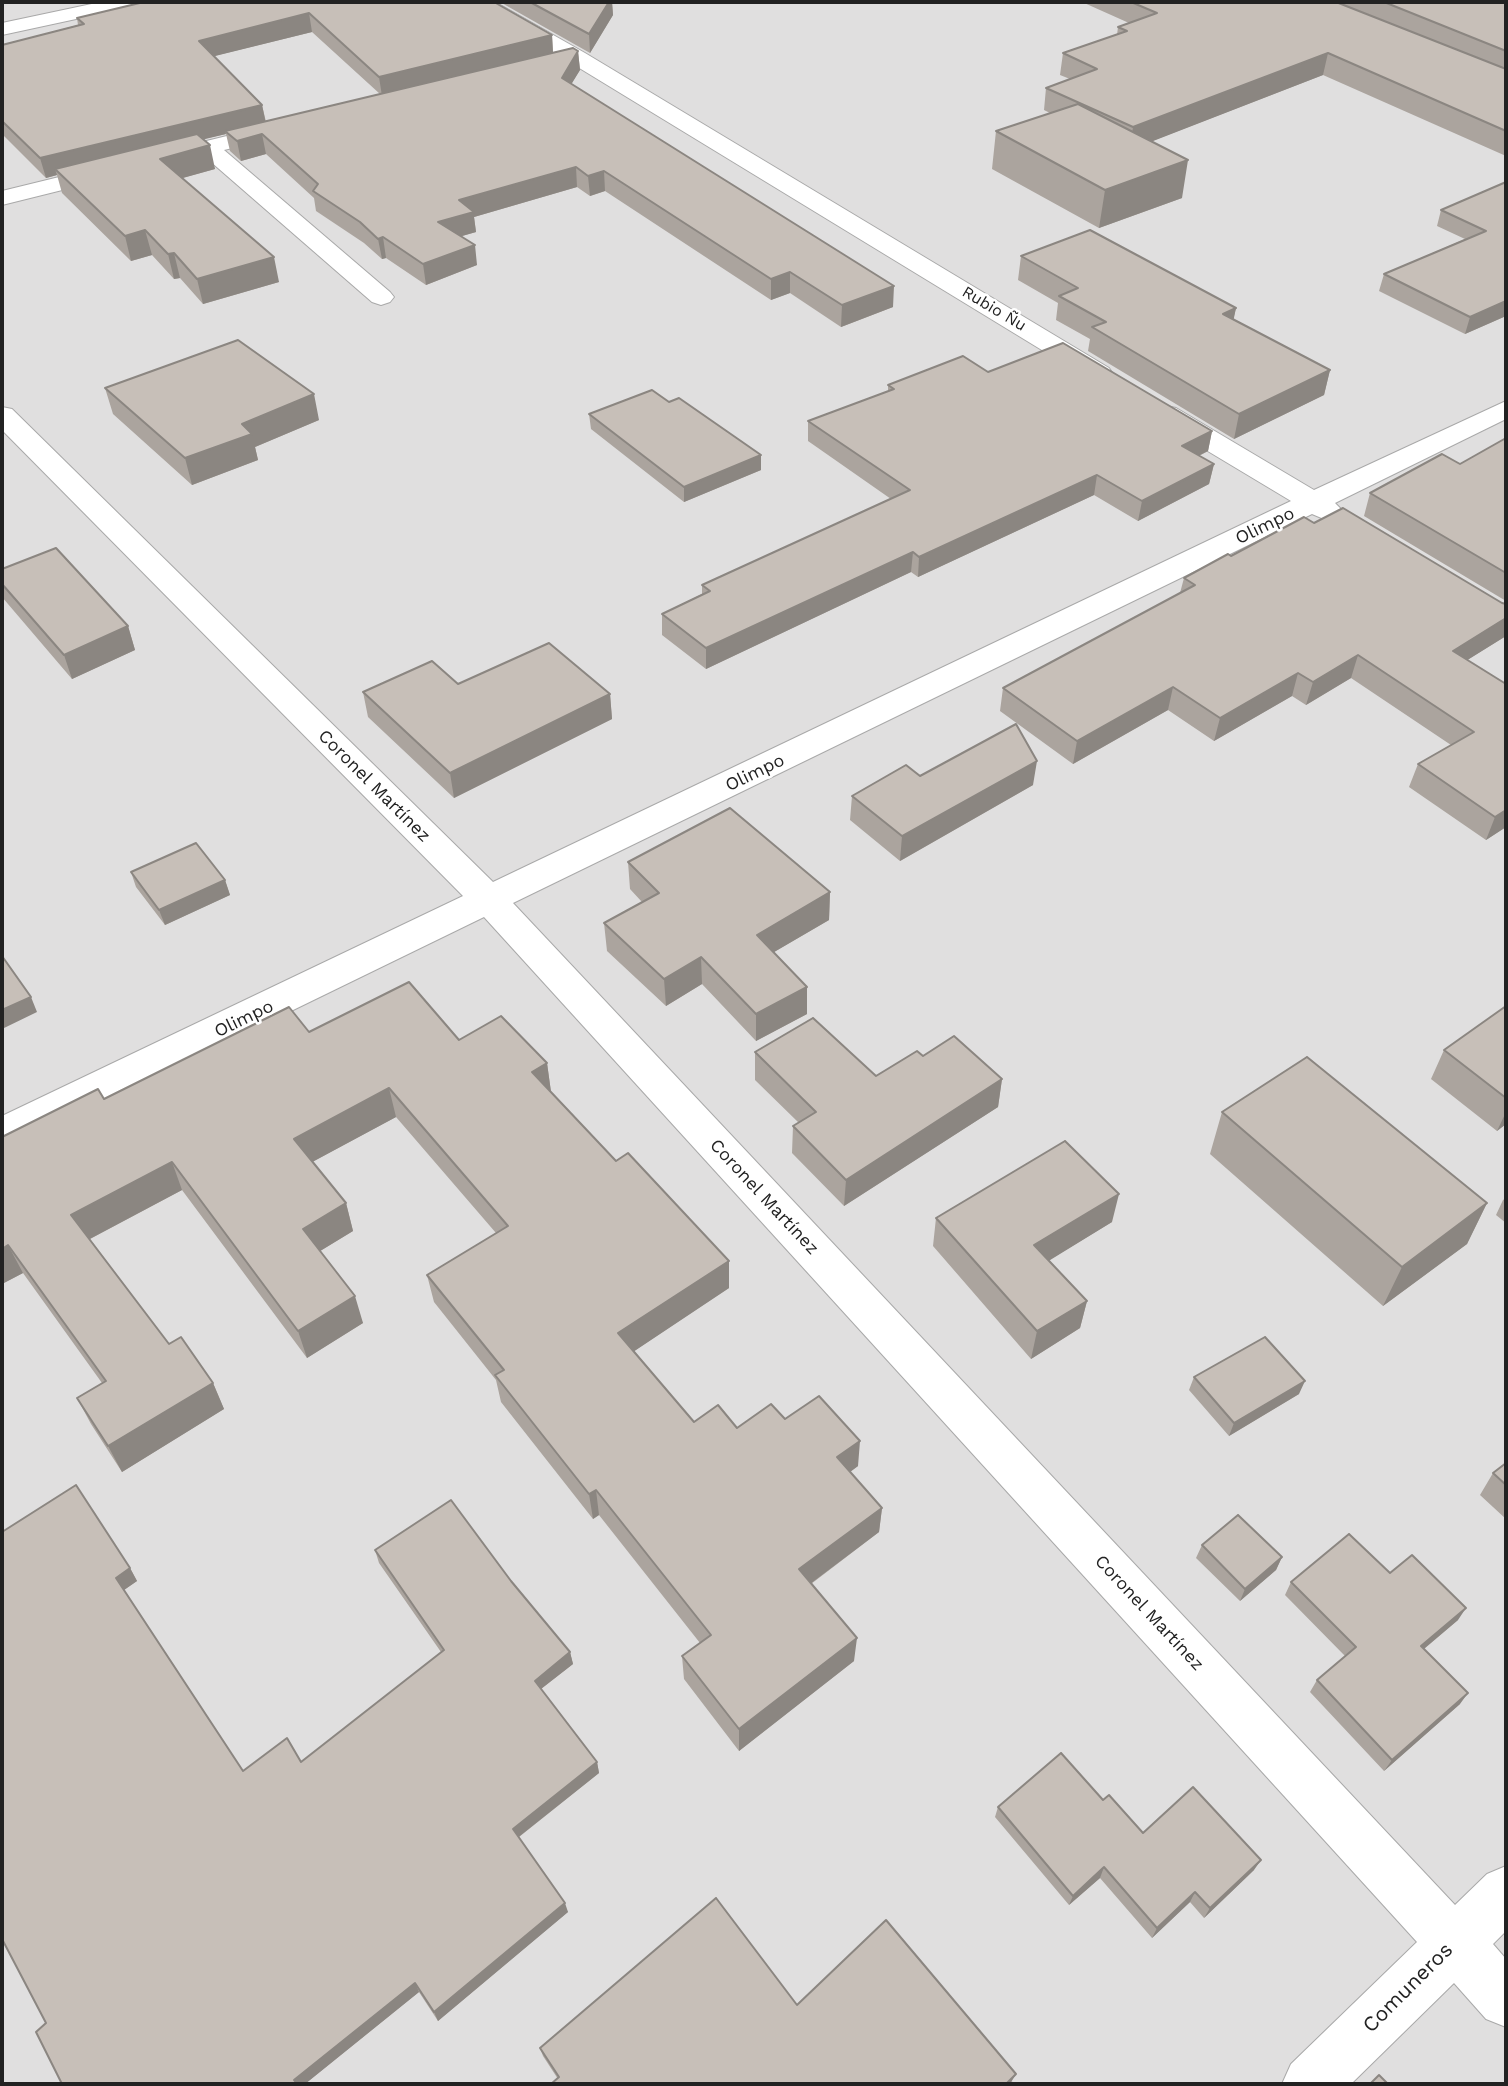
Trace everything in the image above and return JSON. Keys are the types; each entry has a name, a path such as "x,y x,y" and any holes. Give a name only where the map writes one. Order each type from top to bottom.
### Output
{"street":[{"path":"2,29 127,2"},
{"name":"Rubio Ñu","path":"481,2 578,57 1123,388"},
{"path":"551,64 578,57"},
{"path":"2,198 300,125"},
{"path":"208,148 381,297"},
{"path":"1147,402 1347,523"},
{"name":"Olimpo","path":"2,1134 1506,410"},
{"name":"Coronel Martínez","path":"2,415 490,901 1506,1999"},
{"name":"Comuneros","path":"1311,2084 1506,1893"}],"shaded area":[{"path":"2,2 1506,2 1506,2084 2,2084"}],"building":[{"path":"144,2 494,2 552,35 379,77 309,13 199,41 262,105 40,158 2,121 2,45 84,24 77,18"},
{"path":"530,2 609,2 589,34"},
{"path":"1131,2 1336,2 1506,69 1506,131 1328,53 1133,127 1046,88 1097,69 1063,53 1127,31 1118,27 1157,13"},
{"path":"1384,2 1506,2 1506,51"},
{"path":"573,48 578,51 562,78 894,286 842,305 790,272 771,279 604,171 588,176 576,167 459,200 474,212 438,222 475,245 423,264 383,237 378,239 360,222 313,191 318,184 262,134 237,141 225,131"},
{"path":"1078,104 1188,160 1105,190 996,131"},
{"path":"197,134 210,145 160,159 274,257 197,279 174,253 168,254 145,230 125,236 55,169"},
{"path":"1506,182 1506,301 1470,317 1384,274 1486,231 1441,210"},
{"path":"1090,230 1236,308 1223,314 1330,370 1239,414 1092,327 1106,322 1059,296 1078,288 1021,256"},
{"path":"238,340 314,394 242,424 252,434 185,458 105,388"},
{"path":"1063,343 1212,431 1182,446 1214,464 1142,501 1097,475 919,557 913,552 706,648 662,614 710,591 702,585 910,490 808,421 894,389 888,385 963,356 988,372"},
{"path":"652,390 669,402 679,398 761,455 684,487 589,414"},
{"path":"1506,438 1506,573 1370,493 1442,454 1460,464"},
{"path":"1343,508 1506,604 1506,618 1453,651 1506,684 1506,810 1495,817 1418,764 1474,732 1358,655 1313,682 1298,673 1220,718 1173,687 1077,741 1003,688 1195,585 1184,578 1228,554 1231,556 1304,517 1314,523"},
{"path":"56,548 128,626 64,655 2,584 2,569"},
{"path":"549,643 610,694 450,773 363,692 432,661 458,684"},
{"path":"1016,724 1037,761 902,836 852,796 906,765 920,776"},
{"path":"730,808 830,892 757,935 807,987 756,1014 701,957 664,979 604,923 659,893 628,862"},
{"path":"196,843 225,880 159,910 131,872"},
{"path":"2,956 31,997 2,1010"},
{"path":"409,982 459,1040 501,1016 547,1063 532,1072 616,1161 628,1153 729,1261 618,1333 694,1422 718,1405 737,1428 771,1404 785,1419 819,1396 860,1441 837,1457 882,1508 799,1569 857,1638 739,1729 682,1656 711,1635 596,1490 589,1494 495,1375 504,1370 427,1275 508,1226 389,1088 294,1139 346,1203 303,1229 355,1296 298,1331 172,1162 71,1215 169,1344 181,1337 213,1383 108,1446 77,1398 106,1381 8,1245 2,1249 2,1137 98,1089 104,1099 289,1007 309,1032"},
{"path":"1506,1006 1506,1098 1444,1050"},
{"path":"813,1018 876,1076 917,1051 923,1056 954,1036 1002,1079 846,1180 793,1126 816,1112 755,1052"},
{"path":"1307,1057 1487,1203 1402,1267 1222,1112"},
{"path":"1065,1141 1119,1194 1034,1245 1087,1301 1037,1331 936,1218"},
{"path":"1265,1337 1305,1381 1234,1423 1194,1377"},
{"path":"1506,1463 1506,1485 1493,1473"},
{"path":"76,1485 130,1568 116,1578 243,1771 287,1738 301,1762 444,1650 375,1550 451,1500 511,1581 570,1652 535,1681 597,1762 513,1829 565,1903 434,2012 415,1983 294,2080 297,2084 62,2084 36,2032 46,2023 2,1939 2,1532"},
{"path":"1238,1515 1282,1557 1245,1589 1202,1545"},
{"path":"1349,1534 1390,1573 1412,1555 1466,1608 1421,1646 1468,1693 1392,1760 1317,1680 1356,1647 1291,1582"},
{"path":"1061,1753 1103,1800 1109,1795 1143,1833 1193,1787 1261,1860 1210,1908 1195,1892 1157,1928 1104,1867 1073,1896 998,1807"},
{"path":"716,1898 797,2005 886,1920 1016,2074 1006,2084 551,2084 559,2077 540,2048"},
{"path":"1379,2075 1388,2084 1370,2084"}]}
